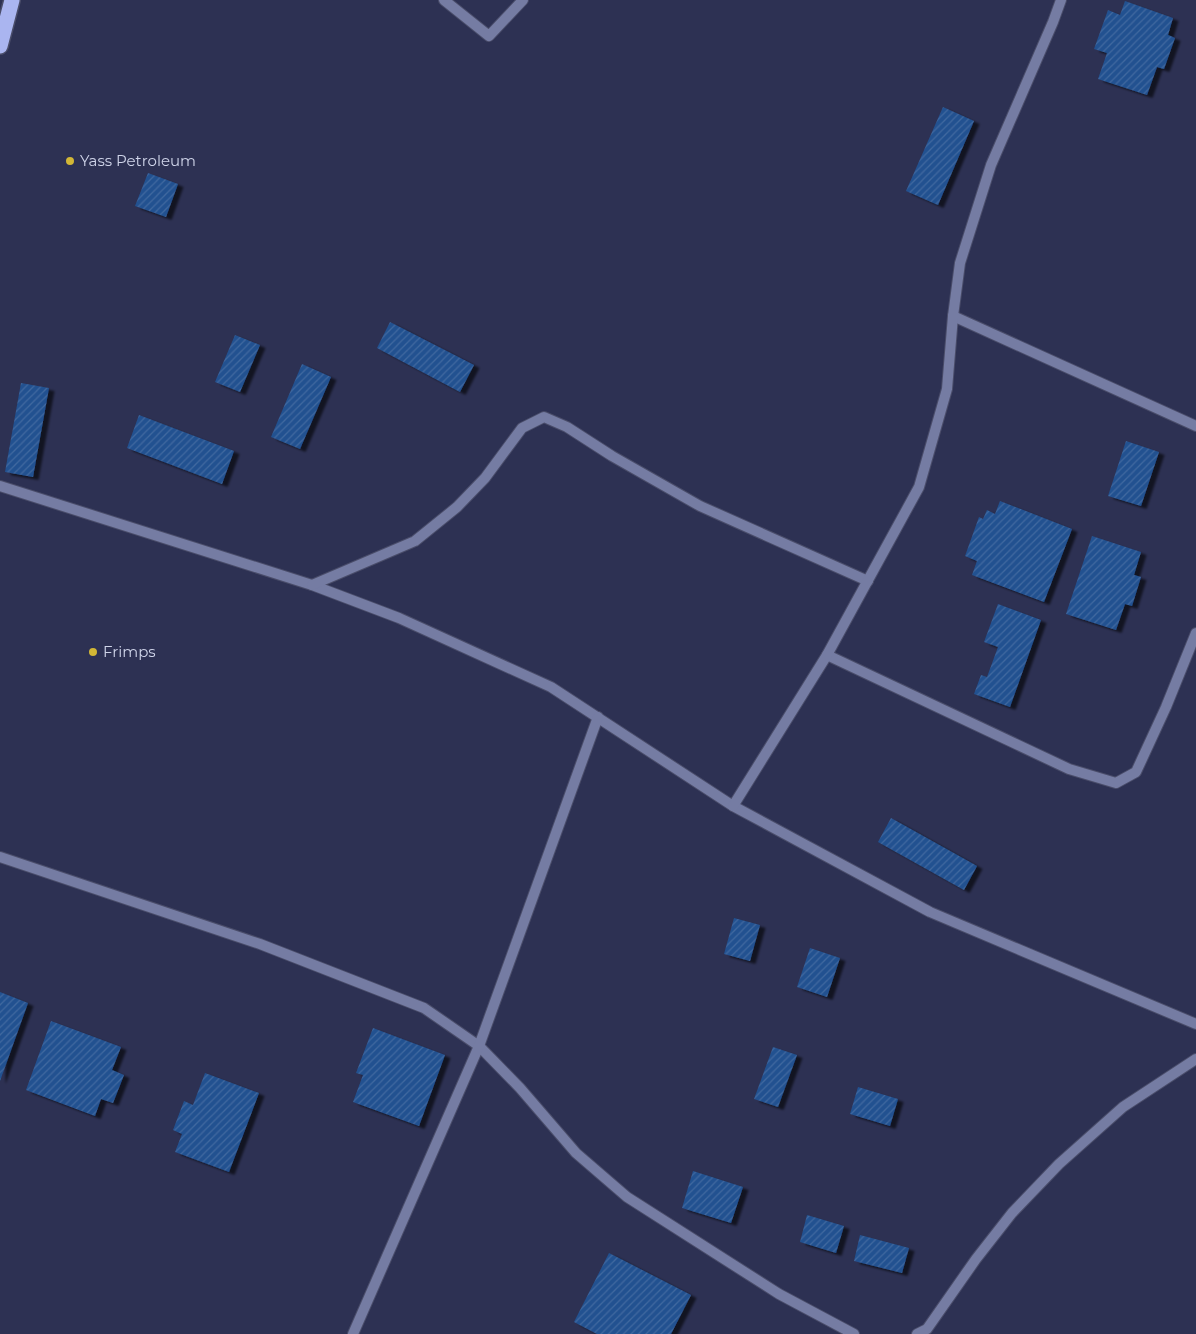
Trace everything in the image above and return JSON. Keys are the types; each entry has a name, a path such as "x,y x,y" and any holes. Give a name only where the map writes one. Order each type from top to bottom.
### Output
{"highway":[{"path":"0,46 2,23 12,0"}],"street":[{"path":"444,0 489,36 523,0"},
{"path":"733,806 827,655 919,487 947,389 953,316 960,263 991,165 1054,22 1061,0"},
{"path":"953,316 1196,426"},
{"path":"312,585 415,541 457,507 485,478 522,428 544,417 567,426 612,456 700,506 868,581"},
{"path":"0,486 312,585 399,618 551,687 733,806 930,912 1196,1024"},
{"path":"827,655 1069,769 1116,783 1136,772 1166,707 1196,633"},
{"path":"353,1334 479,1046 598,717"},
{"path":"0,857 269,947 424,1008 479,1046 520,1088 576,1153 627,1197 779,1294 854,1334"},
{"path":"917,1334 927,1329 976,1259 1012,1213 1058,1164 1123,1107 1196,1059"}],"building":[{"path":"1125,1 1173,18 1168,35 1175,38 1164,69 1157,67 1147,95 1098,79 1107,53 1094,49 1108,10 1120,15"},
{"path":"943,107 974,121 938,205 906,191"},
{"path":"148,173 178,184 166,217 135,206"},
{"path":"390,322 474,365 460,392 377,348"},
{"path":"235,335 260,345 240,392 215,382"},
{"path":"302,364 331,377 300,449 271,437"},
{"path":"21,383 49,388 33,477 5,472"},
{"path":"139,415 234,451 222,484 127,448"},
{"path":"1126,441 1159,452 1141,506 1108,496"},
{"path":"1000,501 1072,529 1044,602 972,575 977,561 965,556 979,517 983,519 987,510 995,514"},
{"path":"1092,536 1141,552 1134,575 1141,577 1132,606 1125,604 1116,630 1066,614"},
{"path":"998,604 1041,620 1010,707 974,694 981,675 987,677 998,647 984,642"},
{"path":"891,818 977,866 964,890 878,842"},
{"path":"734,918 760,925 750,961 724,954"},
{"path":"810,948 840,958 827,997 797,987"},
{"path":"0,992 28,1003 0,1081"},
{"path":"51,1021 121,1047 112,1070 124,1075 113,1103 101,1099 95,1116 26,1090"},
{"path":"373,1028 445,1055 419,1126 353,1102 363,1075 356,1073"},
{"path":"773,1047 797,1055 778,1107 754,1099"},
{"path":"205,1073 259,1093 229,1172 175,1152 182,1134 173,1130 184,1101 193,1105"},
{"path":"858,1087 898,1099 890,1126 850,1114"},
{"path":"693,1171 743,1187 731,1223 682,1208"},
{"path":"807,1215 844,1226 836,1253 800,1242"},
{"path":"860,1235 909,1248 902,1273 854,1261"},
{"path":"609,1253 691,1295 671,1334 597,1334 574,1322"}],"place":[{"name":"Yass Petroleum","path":"70,161"},
{"name":"Frimps","path":"93,652"}]}
